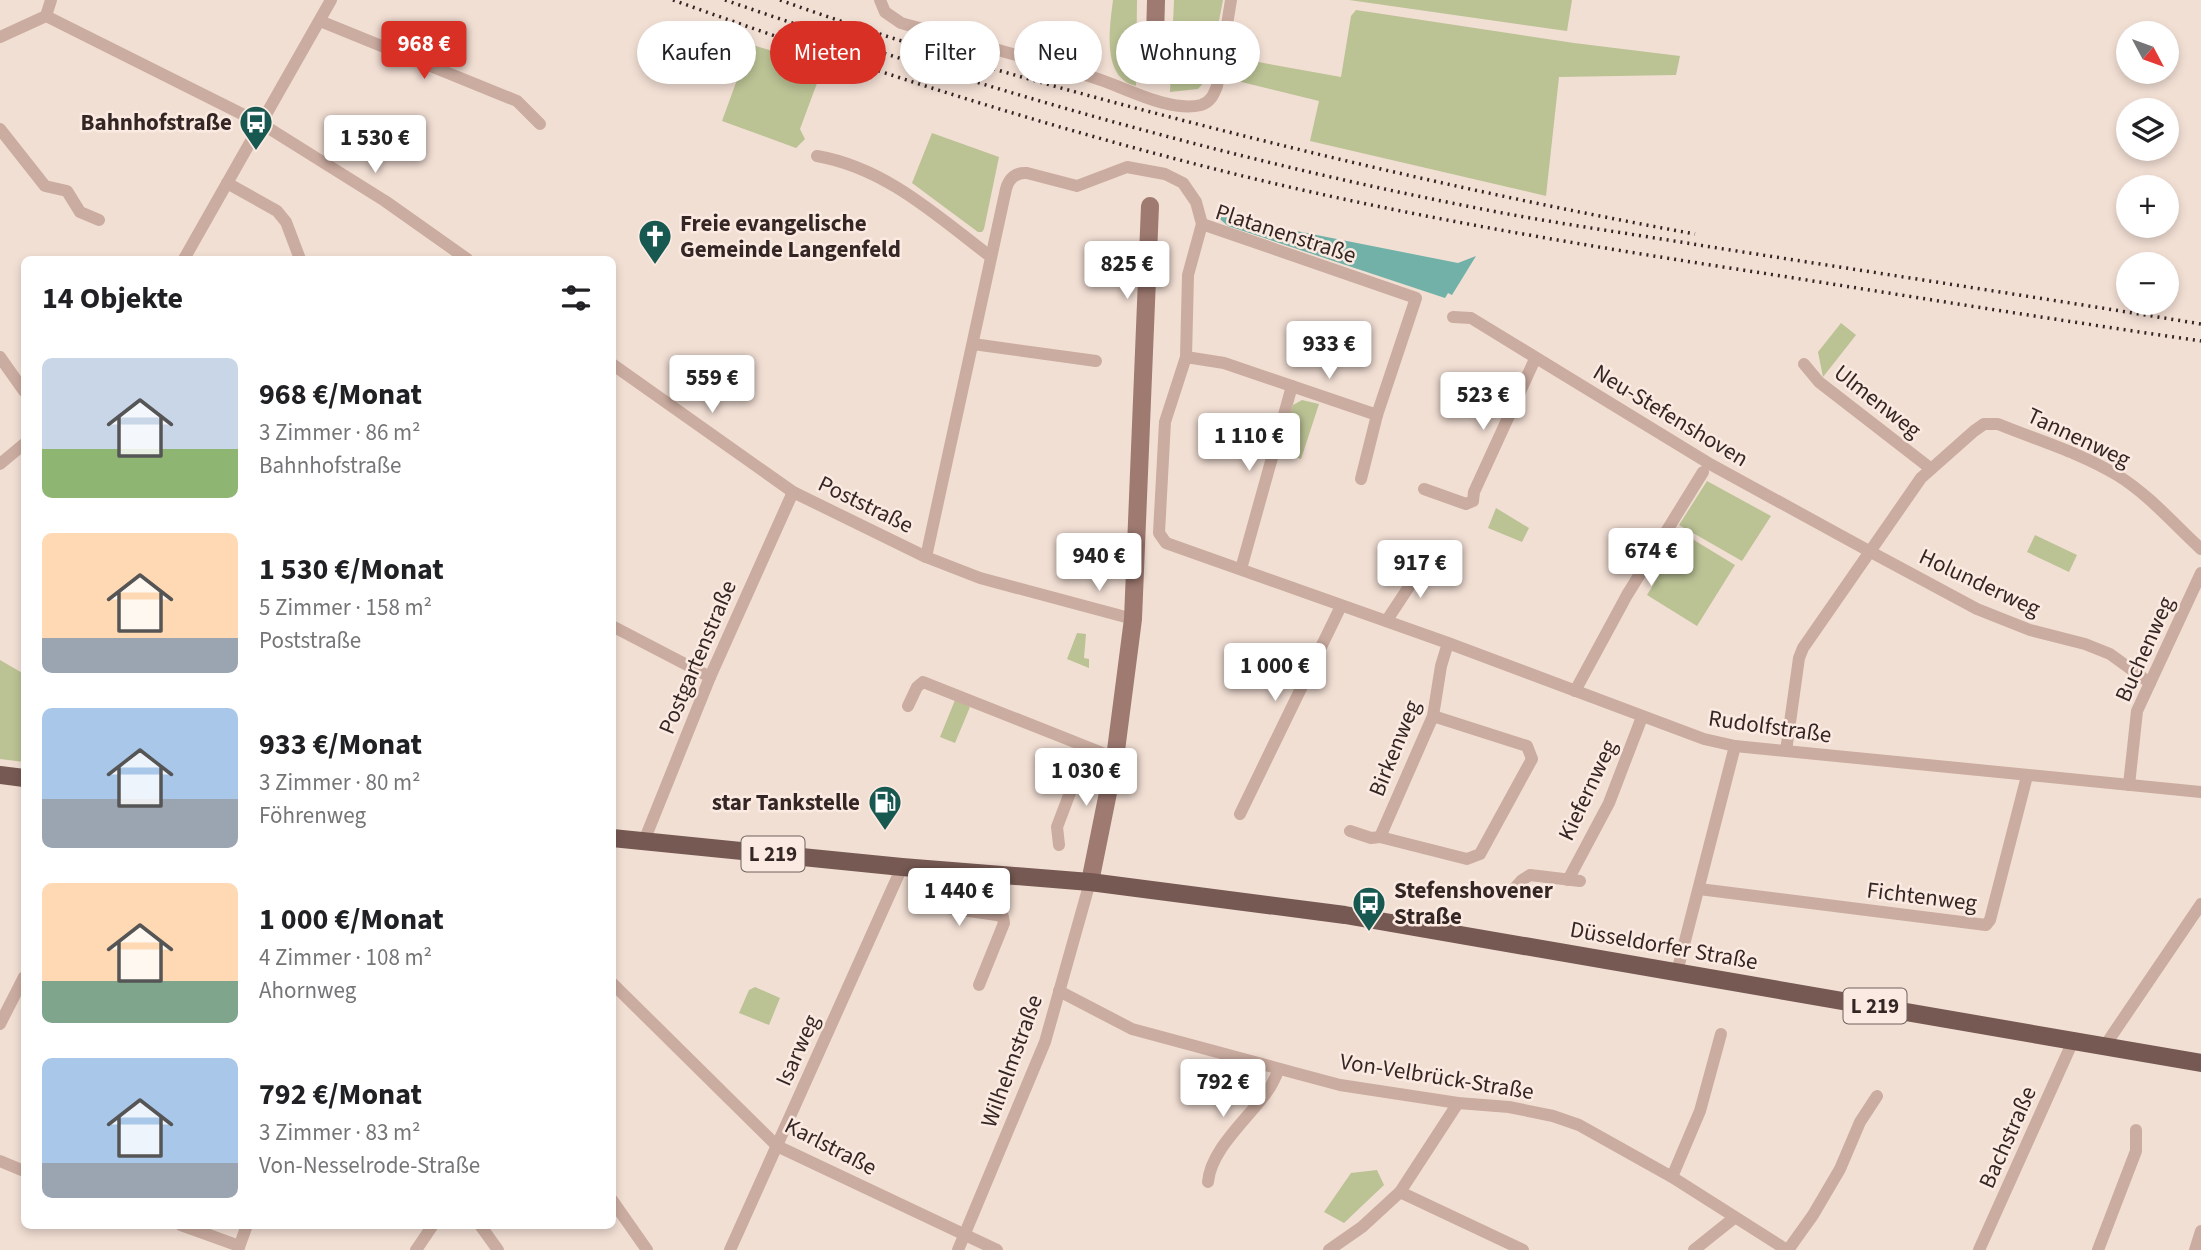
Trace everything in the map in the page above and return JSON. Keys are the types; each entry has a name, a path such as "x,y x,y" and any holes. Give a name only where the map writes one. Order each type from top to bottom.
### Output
{"main road":[{"path":"1155,21 1156,0"},
{"path":"1090,882 1115,758 1133,619 1150,206"},
{"path":"0,775 21,778"},
{"name":"Düsseldorfer Straße","path":"616,838 902,867 1090,882 1345,915 2201,1063"}],"street":[{"path":"0,37 46,16 51,0"},
{"path":"186,256 331,0"},
{"path":"880,0 885,12 901,23 1095,78 1168,103 1186,106 1208,102 1217,86 1231,0"},
{"path":"46,16 262,124 385,201 463,256"},
{"path":"320,21 517,101 540,124"},
{"path":"0,129 45,186 67,191 80,212 99,220"},
{"path":"817,156 842,160 899,187 991,257"},
{"path":"926,557 1008,183 1022,172 1077,186 1127,167 1165,174 1183,183 1196,202 1202,224"},
{"path":"227,183 277,211 286,222 299,256"},
{"name":"Platanenstraße","path":"1314,597 1166,543 1159,533 1165,422 1186,357 1188,275 1202,224 1416,298 1377,415"},
{"name":"Neu-Stefenshoven","path":"1453,317 1471,318 1710,464 1869,551"},
{"path":"973,344 1096,361"},
{"path":"0,357 21,387"},
{"path":"1186,357 1224,363 1377,415 1361,479"},
{"path":"1424,489 1466,504 1473,501 1479,481 1535,359"},
{"name":"Ulmenweg","path":"1804,364 1819,382 1930,468"},
{"name":"Poststraße","path":"616,367 793,492 926,557 980,578 1133,619"},
{"path":"1241,569 1292,386"},
{"name":"Tannenweg","path":"1930,468 1984,424 1998,424 2090,461 2118,476 2160,509 2201,549"},
{"path":"0,464 21,446"},
{"path":"1786,751 1799,658 1803,648 1930,468"},
{"path":"1575,691 1620,606 1703,472"},
{"name":"Postgartenstraße","path":"643,841 710,677 793,492"},
{"name":"Holunderweg","path":"1869,551 1977,609 2030,630 2085,644 2110,654 2150,683"},
{"path":"1387,620 1426,561"},
{"name":"Buchenweg","path":"2129,785 2137,711 2201,573"},
{"name":"Rudolfstraße","path":"1314,597 1387,620 1696,737 1735,746 2201,792"},
{"path":"1240,814 1341,606"},
{"path":"616,627 710,677"},
{"name":"Birkenweg","path":"1380,837 1433,716 1448,643"},
{"path":"908,706 917,687 923,682 1115,758"},
{"path":"1350,831 1467,859 1480,854 1532,759 1527,747 1433,716"},
{"name":"Kiefernweg","path":"1514,889 1530,875 1574,881 1609,803 1642,717"},
{"path":"1677,972 1735,746"},
{"path":"1059,845 1057,827 1087,748"},
{"name":"Fichtenweg","path":"1699,889 1986,925 1990,920 2026,776"},
{"name":"Isarweg","path":"730,1250 902,867"},
{"path":"951,870 948,908 1003,917 1004,923 979,985"},
{"name":"Wilhelmstraße","path":"958,1250 1041,1052 1090,882"},
{"path":"2104,1047 2201,904"},
{"path":"0,1024 21,983"},
{"name":"Karlstraße","path":"616,986 777,1146 997,1250"},
{"name":"Von-Velbrück-Straße","path":"1059,991 1132,1028 1340,1085 1458,1103 1509,1107 1553,1116 1579,1125 1672,1177 1788,1250"},
{"path":"1672,1177 1700,1111 1721,1034"},
{"name":"Bachstraße","path":"1979,1250 2073,1041"},
{"path":"1208,1182 1210,1168 1235,1131 1270,1088 1279,1069"},
{"path":"1788,1250 1840,1170 1860,1122 1877,1096"},
{"path":"1329,1250 1362,1227 1400,1192 1458,1103"},
{"path":"2098,1250 2136,1151 2136,1130"},
{"path":"0,1161 21,1170"},
{"path":"1400,1192 1523,1250"},
{"path":"616,1206 647,1250"},
{"path":"1694,1250 1734,1218"},
{"path":"191,1229 238,1248 245,1229"},
{"path":"416,1250 430,1229"},
{"path":"483,1229 498,1250"},
{"path":"2195,1250 2201,1231"}],"green space":[{"path":"1113,0 1137,0 1137,21 1116,21 1116,70 1110,50"},
{"path":"1174,0 1223,0 1219,21 1173,21"},
{"path":"1349,0 1572,0 1567,31"},
{"path":"1356,10 1680,56 1676,75 1559,77 1546,196 1310,141 1319,101 1250,84 1260,84 1260,62 1341,77 1351,16"},
{"path":"756,46 770,50 770,84 817,84 800,129 805,139 796,148 722,121 735,84 756,84"},
{"path":"1170,84 1203,84 1198,89 1170,92"},
{"path":"932,133 999,157 982,232 978,232 912,183"},
{"path":"1841,323 1856,335 1823,377 1818,352"},
{"path":"1302,400 1319,404 1301,459 1278,450 1293,405"},
{"path":"1707,481 1771,516 1742,561 1679,525"},
{"path":"1496,508 1529,528 1522,542 1488,528"},
{"path":"1684,534 1735,565 1697,626 1647,595"},
{"path":"2035,535 2077,555 2069,572 2027,552"},
{"path":"1077,633 1086,634 1084,658 1089,659 1089,668 1067,659"},
{"path":"0,660 21,672 21,762 0,759"},
{"path":"955,700 970,707 955,743 940,737"},
{"path":"755,987 780,998 769,1025 739,1013 749,990"},
{"path":"1377,1170 1384,1185 1344,1223 1324,1212 1351,1173"}],"water":[{"path":"1215,215 1458,263 1476,256 1452,295 1448,293 1445,298 1228,226"}],"railway":[{"path":"673,0 1005,111 1279,185 1569,242 2201,341"},
{"path":"725,0 913,62 1103,119 1198,145 1390,190 1569,224 2201,324"},
{"path":"780,0 974,63 1235,134 1497,195 1695,234"}],"place":[{"name":"Bahnhofstraße","path":"256,152"},
{"name":"Freie evangelische Gemeinde Langenfeld","path":"655,266"},
{"name":"star Tankstelle","path":"885,832"},
{"name":"Stefenshovener Straße","path":"1369,933"}]}
